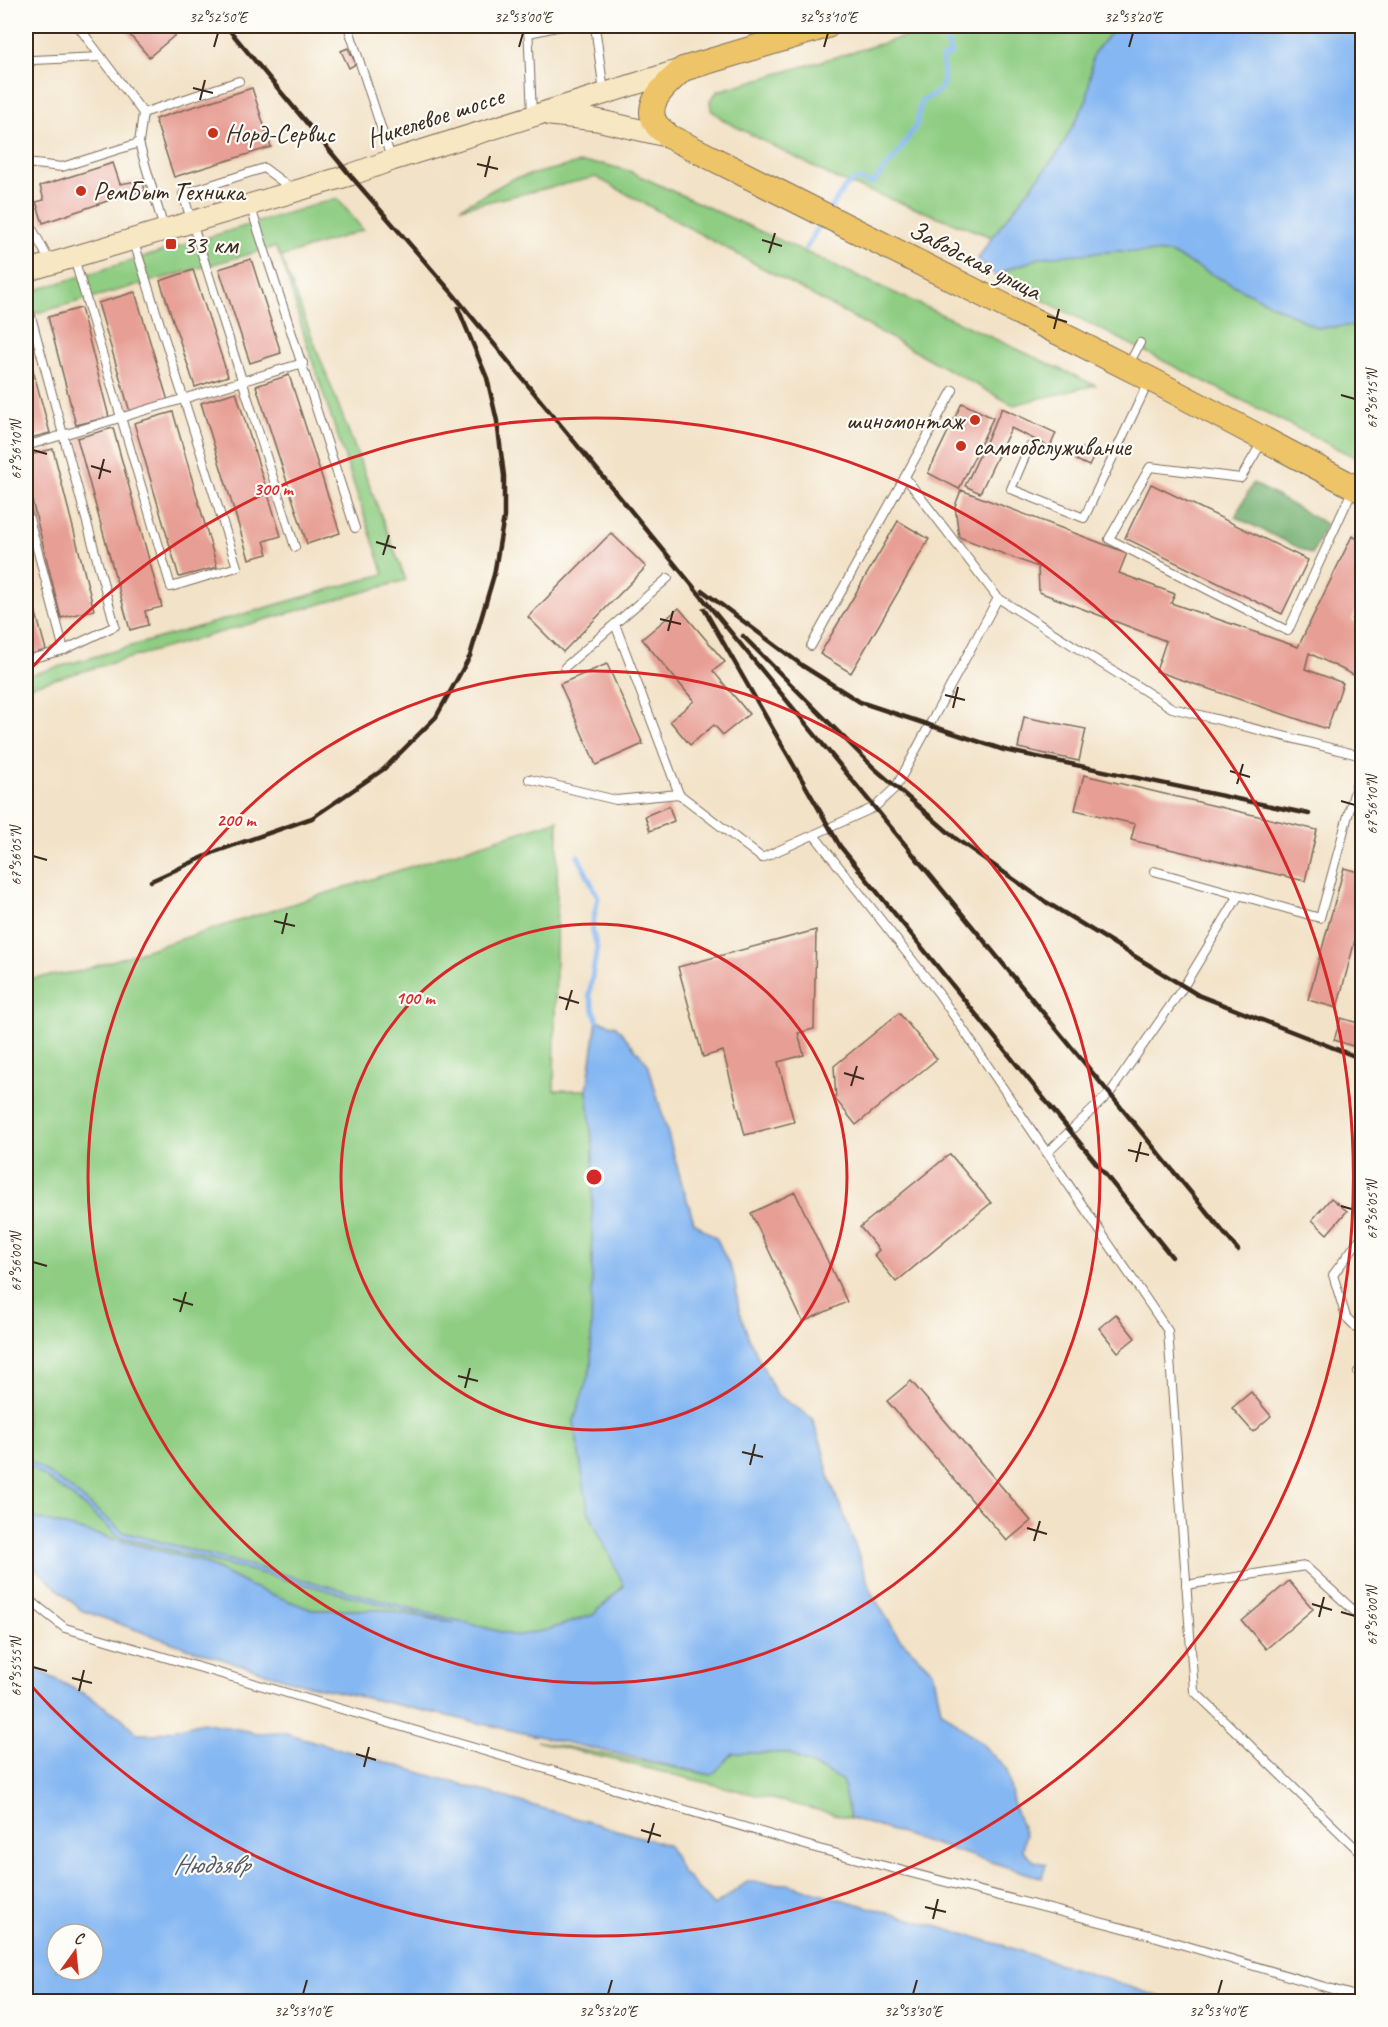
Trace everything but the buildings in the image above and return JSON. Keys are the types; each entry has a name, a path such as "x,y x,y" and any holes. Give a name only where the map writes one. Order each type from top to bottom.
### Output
{"main road":[{"name":"Никелевое шоссе","path":"26,271 250,203 295,192 604,93 827,26"},
{"name":"Заводская улица","path":"683,69 656,98 652,112 656,124 670,137 1127,368 1358,489"},
{"path":"534,115 576,116 670,137"}],"lane":[{"path":"78,26 143,113 140,143 164,229"},
{"path":"348,26 392,160"},
{"path":"534,115 528,29 561,26"},
{"path":"595,26 604,93"},
{"path":"26,67 33,60 101,57"},
{"path":"143,113 239,81"},
{"path":"26,163 62,167 140,143"},
{"path":"295,192 264,168 183,194 295,547"},
{"path":"250,203 355,528"},
{"path":"26,217 51,264"},
{"path":"74,256 171,587 237,567 132,238"},
{"path":"26,298 116,626 64,650 26,660"},
{"path":"1127,368 1140,343"},
{"path":"26,446 303,363"},
{"path":"1029,447 1011,489 1084,518 1150,380"},
{"path":"811,646 953,390"},
{"path":"1263,438 1241,478 1150,467 1109,539 1288,631 1358,489"},
{"path":"905,477 998,598 1172,708 1362,756"},
{"path":"26,507 64,650"},
{"path":"565,667 668,578"},
{"path":"615,624 679,794 762,858 875,807 897,787 998,598"},
{"path":"1154,871 1320,918 1362,764"},
{"path":"529,779 616,800 679,794"},
{"path":"814,835 939,994 1168,1330 1194,1691 1362,1854"},
{"path":"1047,1153 1110,1093 1184,986 1239,895"},
{"path":"1362,1236 1333,1275 1346,1317 1362,1333"},
{"path":"1186,1585 1305,1566 1362,1618"},
{"path":"26,1597 65,1628 819,1849 1150,1935 1362,1998"}],"green space":[{"path":"953,26 1116,26 1093,54 1087,100 1058,153 992,237 839,180 725,121 711,110 710,100 718,91 935,28"},
{"path":"579,163 603,164 629,171 1095,385 1013,405 596,177 460,208 512,179"},
{"path":"337,198 363,230 281,257 275,247 26,316 26,293"},
{"path":"1118,251 1170,253 1318,328 1362,325 1362,461 997,277 1024,262 1040,258"},
{"path":"281,257 406,580 30,686 26,705 26,676 384,574 309,351"},
{"path":"1253,483 1326,524 1312,554 1235,517"},
{"path":"558,820 554,1090 587,1090 593,1149 591,1367 574,1421 588,1510 624,1585 593,1615 547,1630 516,1636 123,1532 72,1490 26,1458 26,979 77,972"},
{"path":"26,1464 69,1494 120,1537 468,1626 384,1610 312,1610 250,1586 203,1562 26,1516"},
{"path":"536,1741 711,1775 733,1753 788,1753 842,1780 850,1818"}],"water":[{"path":"1116,26 1362,26 1362,325 1318,328 1170,253 1118,251 1043,257 1006,270 997,277 978,259 992,237 1058,153 1087,100 1093,54"},
{"path":"597,1020 616,1026 648,1064 694,1222 717,1239 734,1276 739,1310 749,1338 776,1394 812,1418 822,1446 830,1481 872,1594 899,1638 933,1671 941,1710 981,1743 1007,1770 1014,1807 1025,1835 1022,1850 1034,1861 1046,1864 1042,1878 850,1818 842,1780 788,1753 733,1753 712,1775 299,1683 184,1647 81,1610 26,1560 26,1516 203,1562 250,1586 312,1610 384,1610 455,1623 120,1537 69,1494 26,1464 26,1458 72,1490 123,1532 516,1636 547,1630 593,1615 624,1586 588,1510 574,1421 591,1367 593,1149 587,1090"},
{"name":"Нюдъявр","path":"26,1664 88,1696 122,1718 137,1734 156,1734 203,1722 257,1733 282,1732 668,1845 682,1872 714,1906 747,1882 787,1884 1002,1945 1172,2001 26,2001"}],"waterway":[{"path":"829,211 844,188 857,179 872,184 897,155 917,124 921,101 940,89 944,80 942,58 951,54 942,29"},
{"path":"806,248 822,221"},
{"path":"578,856 598,897 592,928 597,948 589,995 597,1020"}],"railway":[{"path":"226,26 453,294 1238,1250"},
{"path":"151,881 217,851 312,818 384,769 436,717 470,656 494,575 504,517 504,476 497,421 487,378 458,308"},
{"path":"703,591 803,666 860,702 1004,750 1309,814"},
{"path":"704,609 840,846 1172,1257"},
{"path":"743,636 874,768 955,838 1046,902 1198,995 1362,1059"}],"place":[{"name":"Норд-Сервис","path":"213,133"},
{"name":"РемБыт Техника","path":"81,191"},
{"name":"33 км","path":"171,244"},
{"name":"шиномонтаж","path":"975,420"},
{"name":"самообслуживание","path":"961,446"}]}
